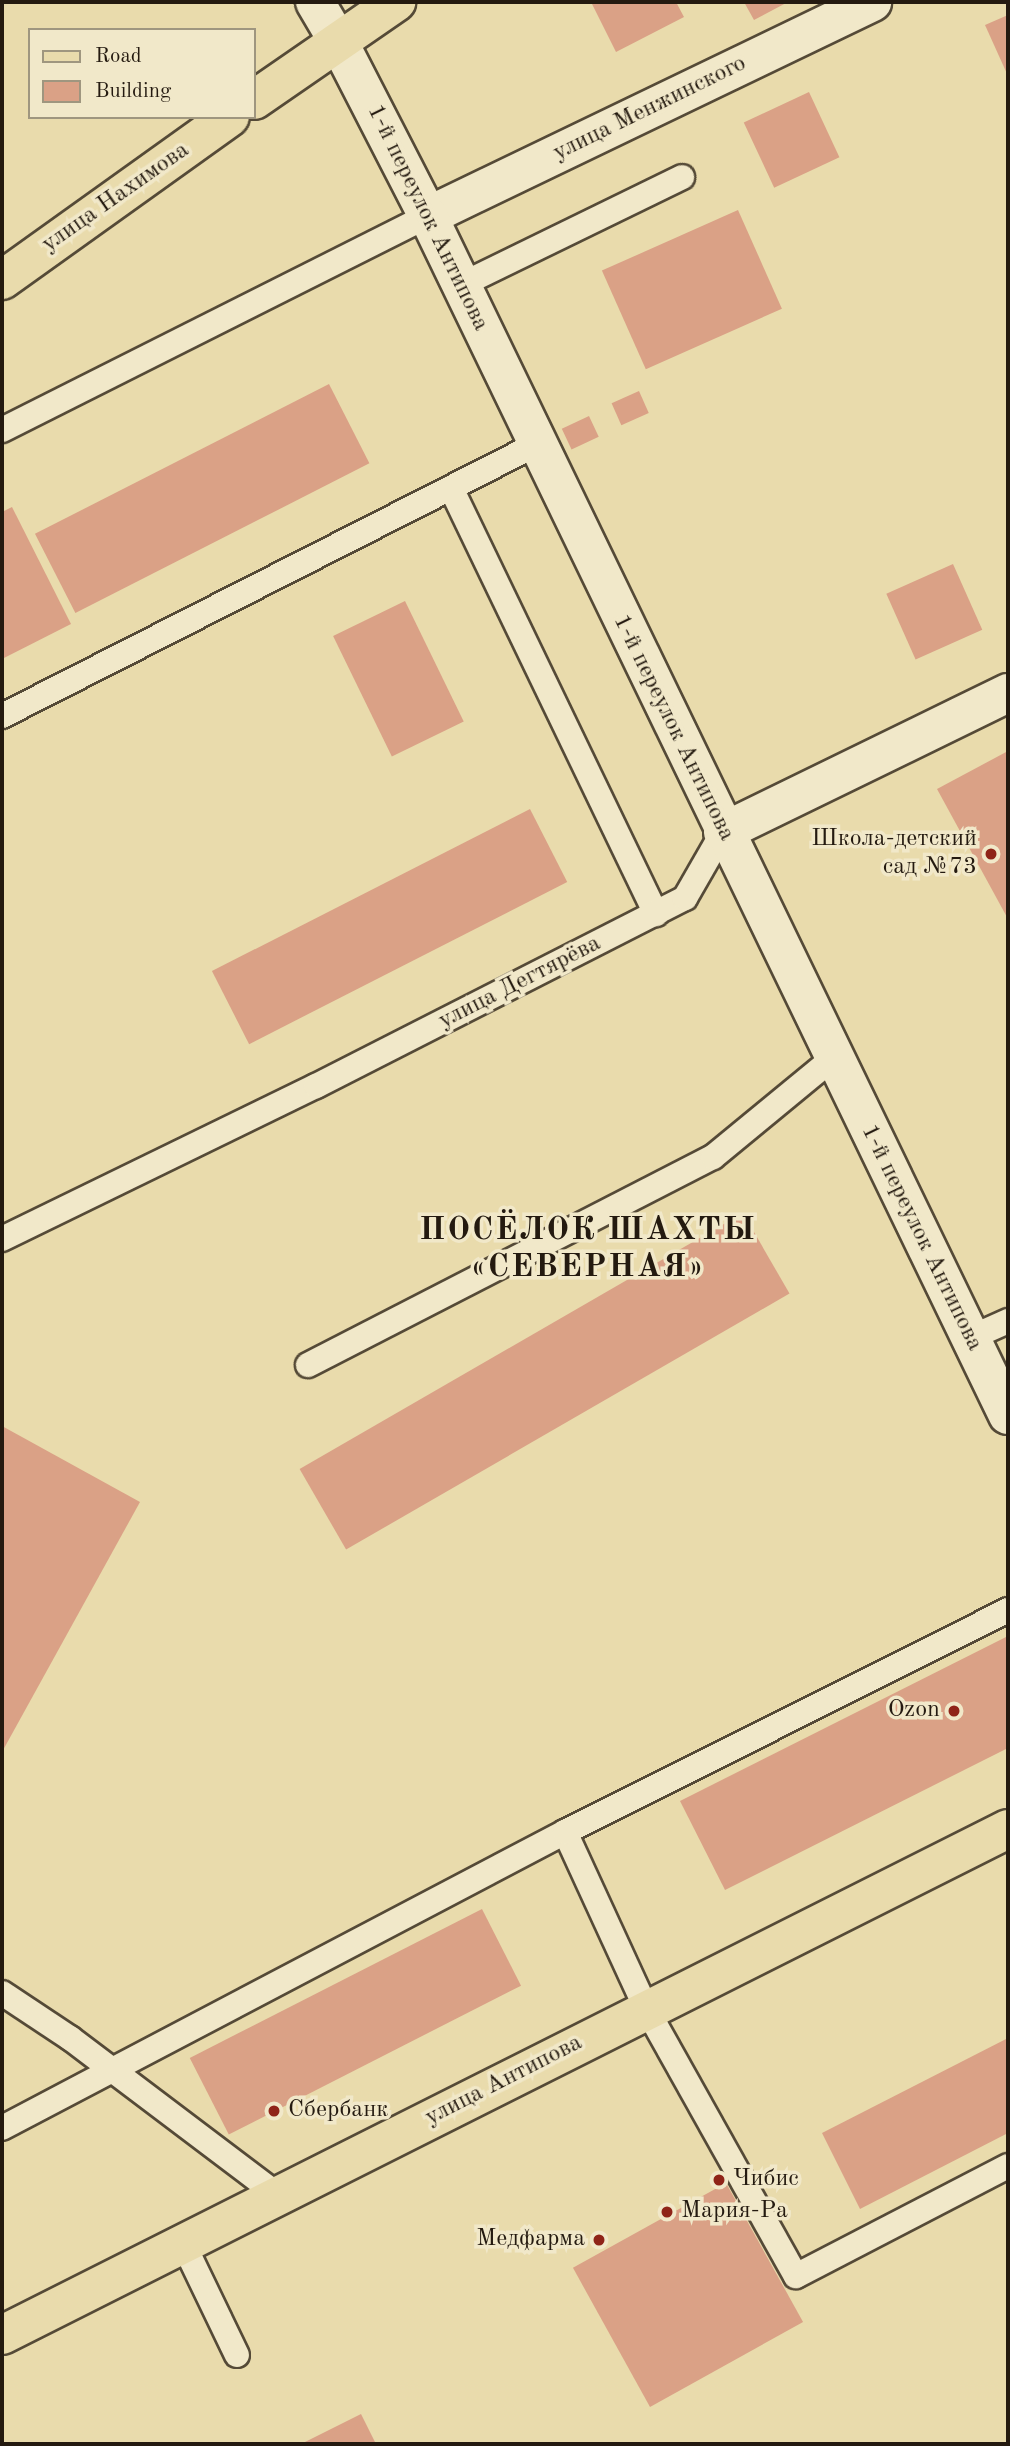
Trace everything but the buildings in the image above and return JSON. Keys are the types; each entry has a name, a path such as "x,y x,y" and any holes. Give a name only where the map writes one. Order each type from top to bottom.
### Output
{"main road":[{"name":"1-й переулок Антипова","path":"315,2 338,41 428,216 723,832 1008,1415"},
{"path":"256,99 396,2"},
{"name":"улица Менжинского","path":"428,216 872,2"},
{"name":"улица Нахимова","path":"2,279 227,119"},
{"path":"723,832 1008,693"},
{"name":"улица Антипова","path":"2,2335 280,2197 646,2008 1008,1829"}],"lane":[{"path":"461,285 682,177"},
{"path":"2,429 428,216"},
{"path":"2,716 537,444"},
{"path":"451,488 656,914"},
{"name":"улица Дегтярёва","path":"2,1239 685,898 723,832"},
{"path":"308,1366 713,1157 833,1058"},
{"path":"970,1338 1008,1321"},
{"path":"2,2128 565,1832 1008,1611"},
{"path":"565,1832 646,2008 796,2276 1008,2166"},
{"path":"2,1993 113,2070 280,2197"},
{"path":"184,2245 237,2355"}],"place":[{"name":"Школа-детский сад №73","path":"991,854"},
{"name":"Ozon","path":"954,1711"},
{"name":"Сбербанк","path":"274,2111"},
{"name":"Чибис","path":"719,2180"},
{"name":"Мария-Ра","path":"667,2212"},
{"name":"Медфарма","path":"599,2240"}],"district":[{"name":"ПОСЁЛОК ШАХТЫ «СЕВЕРНАЯ»","path":"588,1250"}]}
